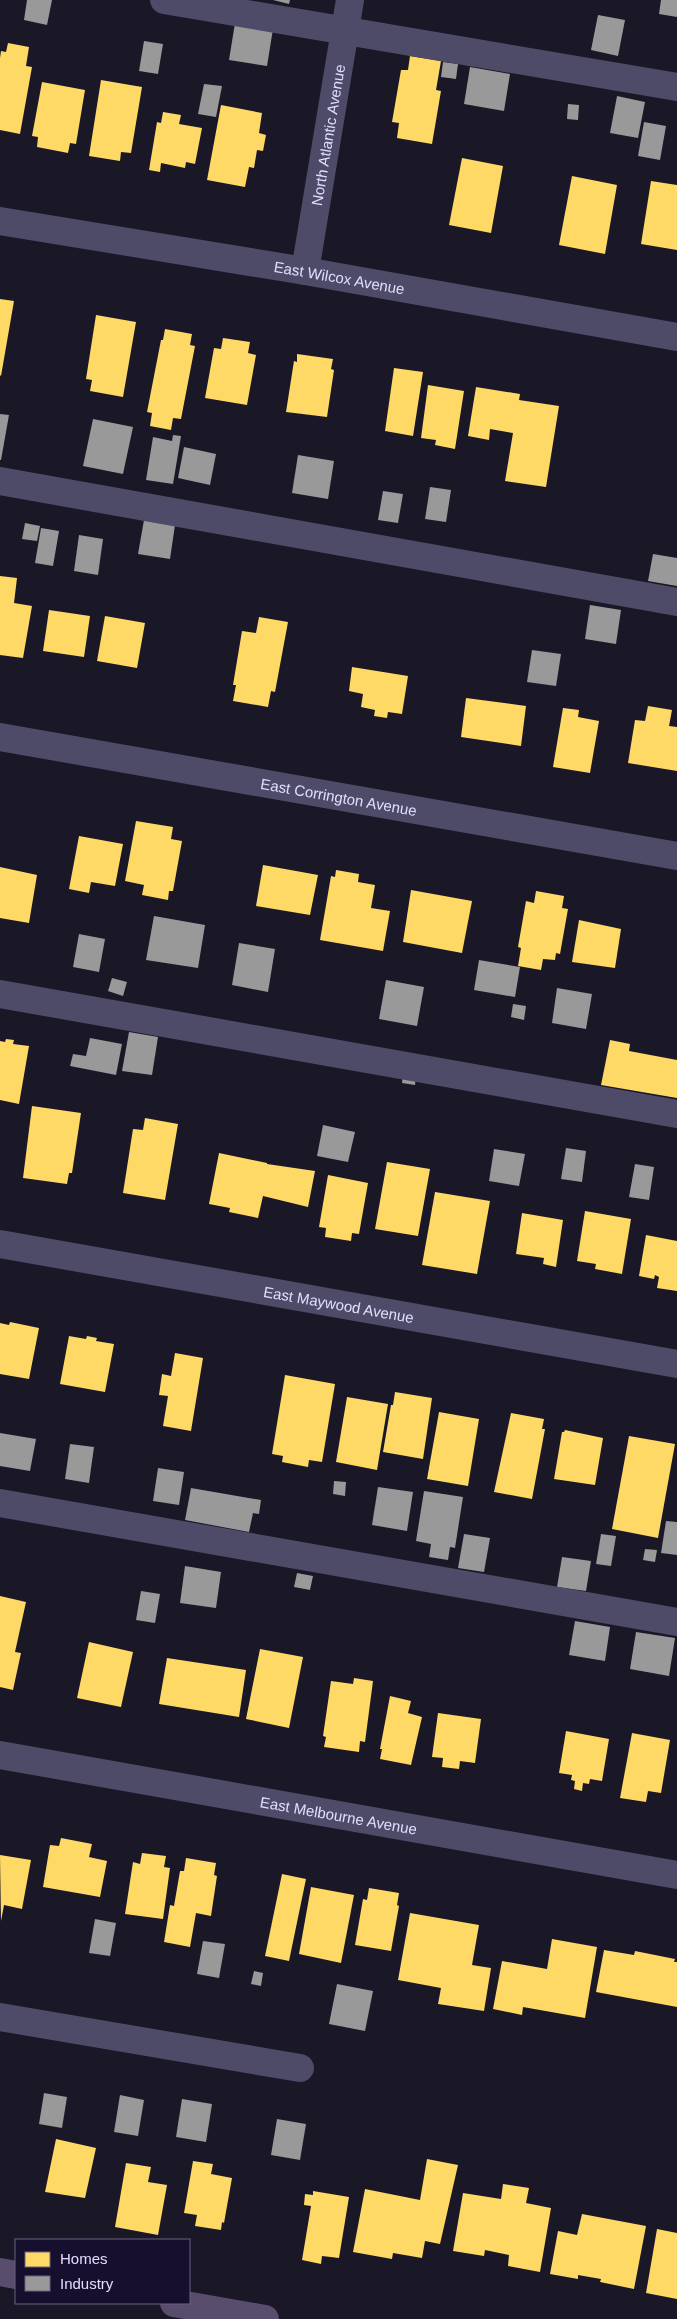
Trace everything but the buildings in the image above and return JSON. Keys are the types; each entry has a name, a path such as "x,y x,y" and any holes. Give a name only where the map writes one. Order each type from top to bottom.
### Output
{"main road":[{"path":"0,2272 15,2275"},
{"path":"180,2304 265,2319"}],"street":[{"path":"164,0 677,87"},
{"name":"North Atlantic Avenue","path":"304,271 350,0"},
{"name":"East Wilcox Avenue","path":"0,221 304,271 677,337"},
{"path":"0,481 677,602"},
{"name":"East Corrington Avenue","path":"0,737 677,856"},
{"path":"0,994 677,1114"},
{"name":"East Maywood Avenue","path":"0,1244 677,1364"},
{"path":"0,1503 677,1622"},
{"name":"East Melbourne Avenue","path":"0,1755 677,1875"},
{"path":"0,2017 300,2068"}]}
